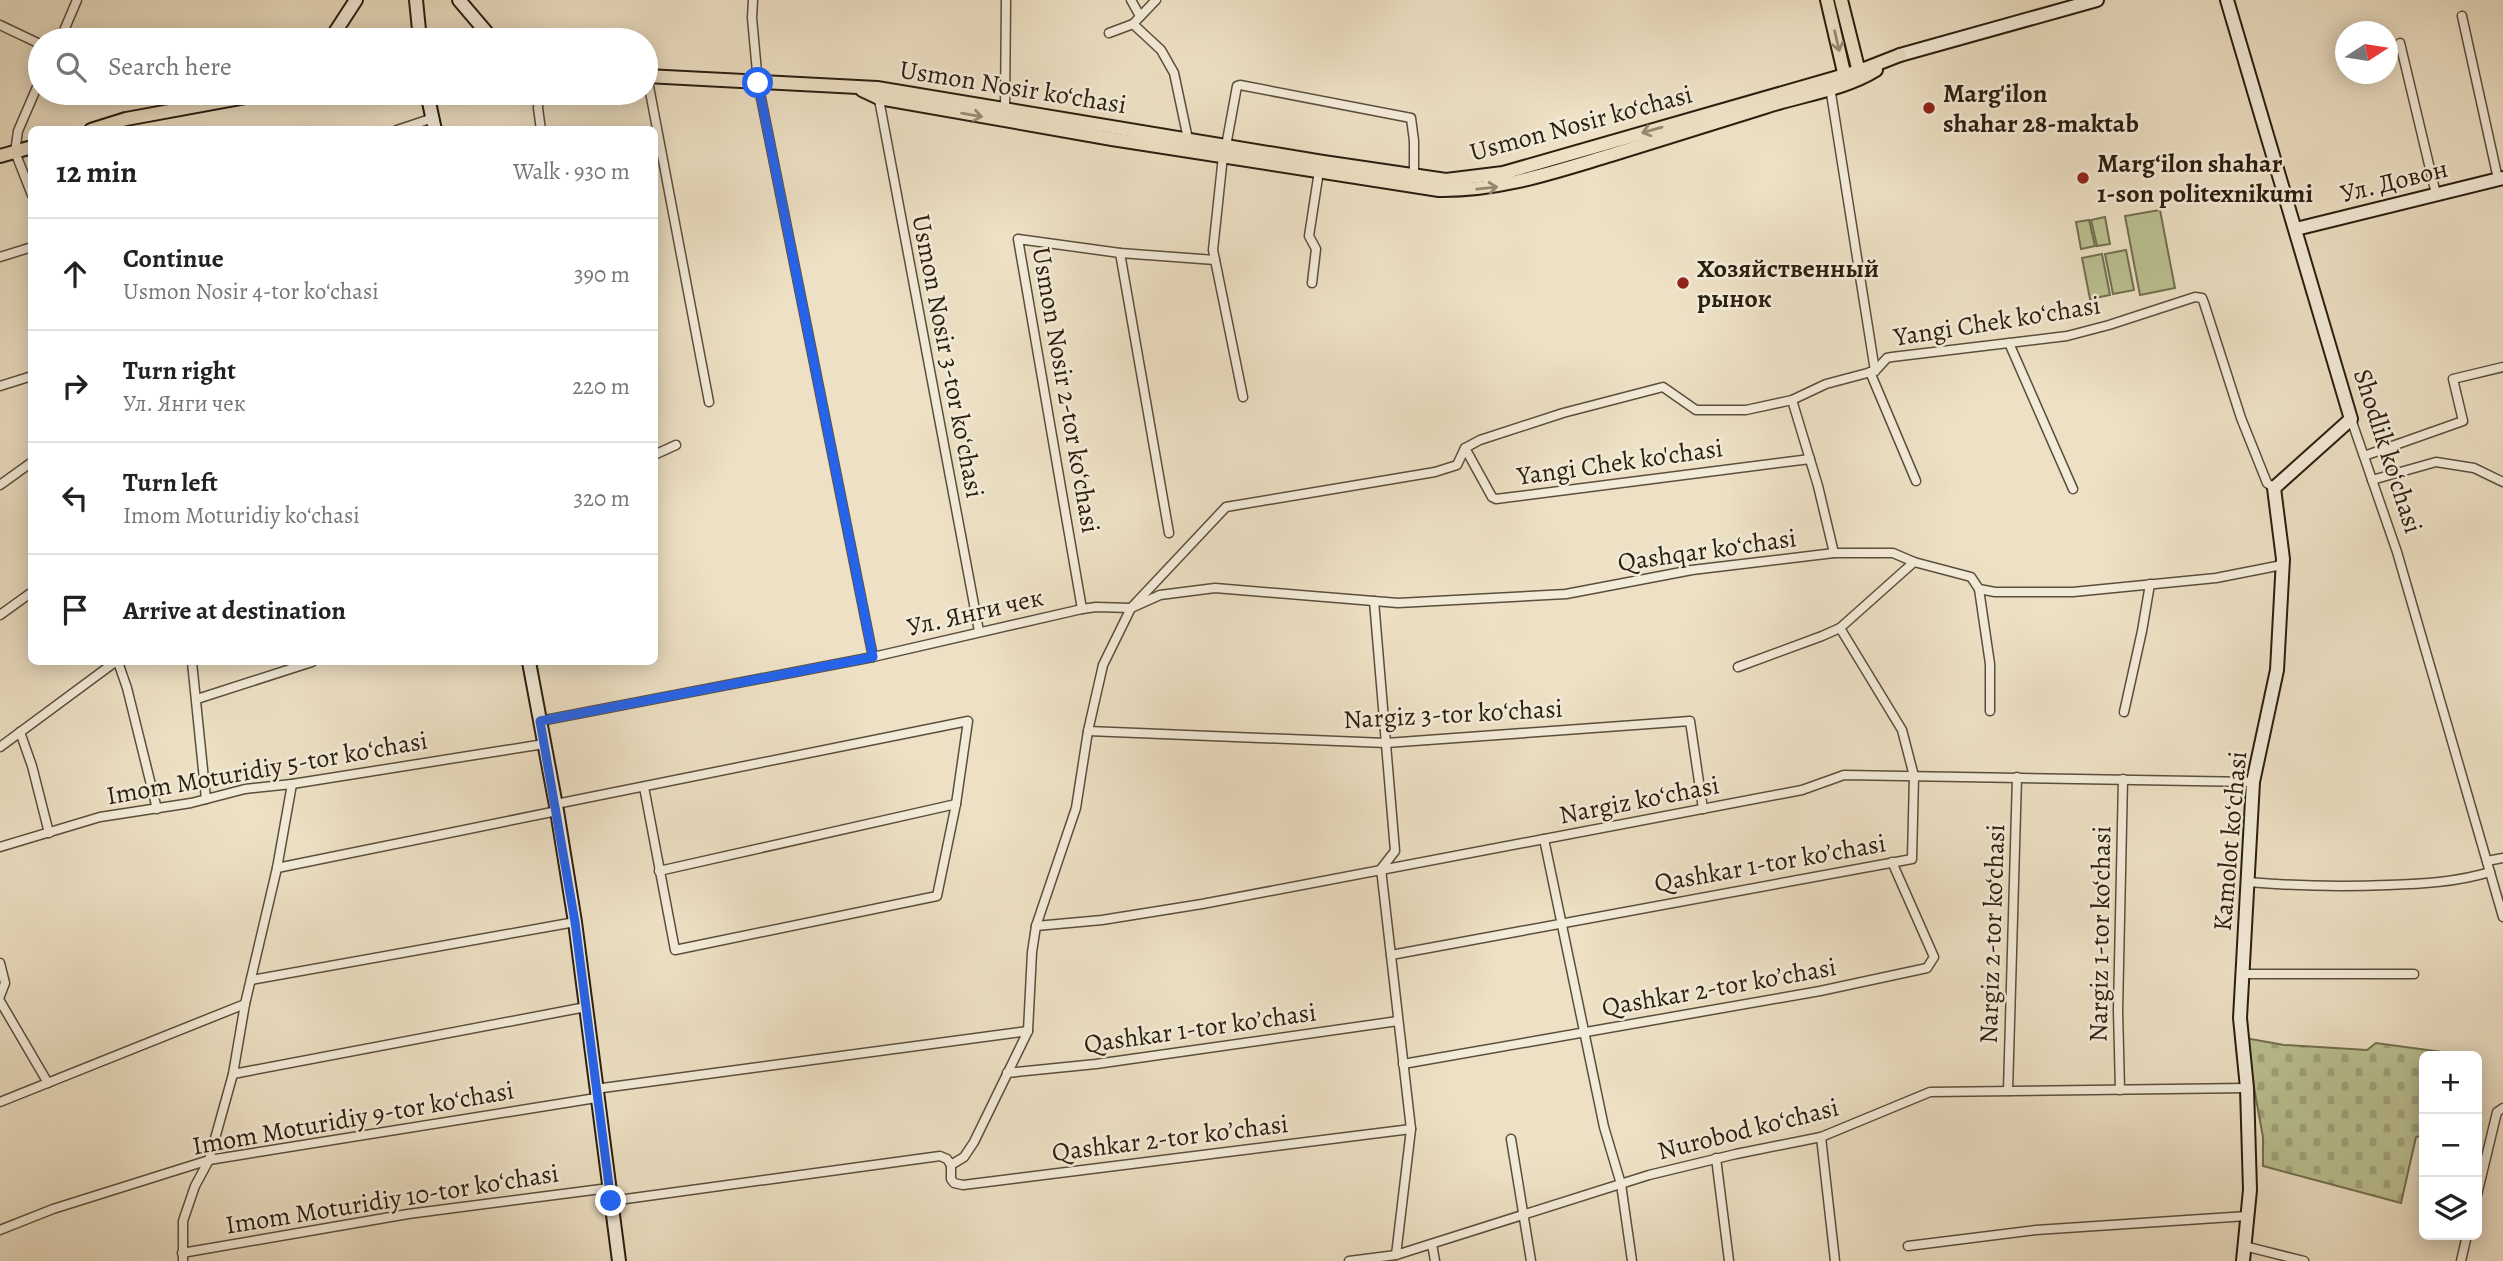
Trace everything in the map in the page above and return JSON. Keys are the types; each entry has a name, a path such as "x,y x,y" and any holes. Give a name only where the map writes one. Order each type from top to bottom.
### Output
{"main road":[{"path":"1827,0 1845,79"},
{"path":"1841,0 1860,75"},
{"name":"Usmon Nosir ko‘chasi","path":"658,77 859,88 1111,139 1446,180 1503,173 1860,75 1900,55"},
{"name":"Usmon Nosir ko‘chasi","path":"1269,158 1320,171 1439,190 1499,187 1563,170 1829,83"},
{"name":"Usmon Nosir ko‘chasi","path":"878,93 1005,108 1188,139 1225,151"},
{"path":"104,126 126,119 202,105"},
{"path":"0,156 28,148"}],"street":[{"path":"65,28 77,0"},
{"path":"338,28 356,0"},
{"path":"416,0 419,28"},
{"path":"459,0 484,28"},
{"path":"753,0 758,83 873,657"},
{"path":"1005,108 1006,0"},
{"path":"1131,0 1140,16"},
{"path":"1109,33 1133,24 1156,0"},
{"name":"Usmon Nosir ko‘chasi","path":"1900,55 2097,0"},
{"name":"Shodlik koʻchasi","path":"2227,0 2351,419 2398,552 2503,917"},
{"path":"2462,16 2500,178"},
{"path":"1133,24 1161,50 1174,73 1188,139"},
{"path":"0,25 28,38"},
{"path":"2400,43 2436,194"},
{"path":"1829,83 1873,371 1916,481"},
{"path":"1243,397 1213,250 1225,151 1237,86 1411,118 1414,175"},
{"name":"Usmon Nosir 3-tor koʻchasi","path":"878,93 979,631"},
{"path":"28,185 15,152 18,131 29,105"},
{"path":"430,105 434,124"},
{"path":"538,105 540,126"},
{"path":"652,105 656,126"},
{"path":"658,138 709,402"},
{"path":"1312,283 1316,249 1309,236 1320,171"},
{"name":"Ул. Довон","path":"2296,229 2500,178"},
{"name":"Usmon Nosir 2-tor koʻchasi","path":"1082,610 1018,239 1120,253 1215,260"},
{"path":"0,257 28,248"},
{"path":"1120,253 1169,533"},
{"name":"Yangi Chek koʻchasi","path":"1131,608 1226,507 1435,472 1457,465 1465,448 1480,440 1563,413 1663,387 1696,410 1746,410 1792,400 1825,384 1873,371 1887,358 2077,333 2195,297 2202,298 2241,418 2267,483 2274,488"},
{"path":"2009,343 2073,489"},
{"path":"2364,456 2463,421 2453,379 2503,367"},
{"path":"0,386 28,377"},
{"path":"1792,400 1810,459 1833,553"},
{"path":"2274,488 2351,419"},
{"path":"658,453 676,446"},
{"name":"Yangi Chek ko'chasi","path":"1465,448 1492,497 1496,499 1810,459"},
{"path":"2372,480 2436,462 2474,468 2503,482"},
{"path":"0,485 28,465"},
{"name":"Kamolot koʻchasi","path":"2243,1261 2250,1190 2247,1088 2240,1018 2253,782 2277,670 2282,565 2274,488"},
{"name":"Qashqar koʻchasi","path":"1131,608 1160,595 1215,587 1398,603 1566,594 1692,570 1833,553 1892,553 1971,578 1979,589 1995,592 2073,592 2216,578 2282,565"},
{"path":"1738,667 1840,628 1914,562"},
{"path":"2124,712 2150,584"},
{"path":"1979,589 1990,664 1990,711"},
{"path":"0,615 28,595"},
{"path":"1374,601 1395,851 1381,869 1411,1129 1396,1255"},
{"name":"Ул. Янги чек","path":"540,721 873,657 979,631 1096,607 1131,608"},
{"path":"951,1166 964,1157 974,1142 1028,1031 1036,926 1076,808 1088,731 1103,665 1131,608"},
{"name":"Qashkar 1-tor koʼchasi","path":"1391,955 1912,859 1914,776 1902,730 1840,628"},
{"path":"0,747 113,665"},
{"path":"118,665 127,688 157,809"},
{"path":"192,665 206,799"},
{"path":"197,699 303,665"},
{"path":"530,665 575,922 619,1261"},
{"path":"277,868 644,787 968,721 956,804 937,896 675,950 644,787"},
{"name":"Nargiz 3-tor koʻchasi","path":"1088,731 1386,743 1690,721 1703,809"},
{"path":"20,732 32,766 49,833"},
{"name":"Imom Moturidiy 5-tor koʻchasi","path":"0,847 100,817 157,809 245,789 292,785 544,744"},
{"name":"Nargiz koʻchasi","path":"1036,926 1102,920 1189,906 1802,790 1844,775 2253,782"},
{"name":"Nargiz 2-tor ko‘chasi","path":"2008,1091 2017,778"},
{"name":"Nargiz 1-tor ko‘chasi","path":"2120,1090 2118,1010 2123,779"},
{"path":"183,1257 183,1221 195,1186 209,1160 233,1074 245,1004 277,868 292,785"},
{"path":"659,871 956,804"},
{"path":"1544,839 1604,1127 1620,1184 1632,1261"},
{"path":"2487,861 2503,858"},
{"name":"Qashkar 2-tor koʼchasi","path":"1403,1064 1819,991 1927,968 1934,957 1892,862"},
{"path":"2248,882 2338,888 2424,884 2490,872"},
{"path":"251,980 575,922"},
{"path":"0,963 5,983 0,999 48,1083"},
{"path":"2243,974 2414,974"},
{"path":"0,1102 245,1004"},
{"path":"233,1074 586,1007"},
{"name":"Qashkar 1-tor koʼchasi","path":"1007,1073 1096,1064 1398,1021"},
{"name":"Imom Moturidiy 9-tor koʻchasi","path":"0,1230 53,1209 209,1160 596,1094 1028,1031"},
{"name":"Nurobod koʻchasi","path":"1349,1261 1396,1255 1620,1184 1716,1158 1821,1138 1930,1092 2247,1088"},
{"path":"2481,1177 2497,1112 2503,1108"},
{"name":"Qashkar 2-tor koʼchasi","path":"951,1166 951,1179 954,1183 963,1185 1411,1129"},
{"path":"1821,1138 1835,1261"},
{"path":"1511,1139 1531,1261"},
{"name":"Imom Moturidiy 10-tor koʻchasi","path":"183,1257 408,1214 940,1156 947,1159 951,1166"},
{"path":"1716,1158 1729,1261"},
{"path":"1908,1246 2036,1230 2247,1216"},
{"path":"2460,1261 2466,1240"},
{"path":"1433,1244 1434,1261"},
{"path":"2244,1246 2304,1261"}],"green space":[{"path":"2160,210 2175,288 2140,295 2125,216"},
{"path":"2105,217 2110,244 2097,246 2091,220"},
{"path":"2089,220 2095,246 2081,249 2076,222"},
{"path":"2126,250 2134,290 2113,294 2105,254"},
{"path":"2102,254 2110,295 2090,299 2082,258"},
{"path":"2245,1038 2284,1045 2367,1050 2376,1043 2435,1051 2419,1051 2419,1136 2416,1137 2401,1203 2263,1166 2263,1137"}],"place":[{"name":"Marg'ilon shahar 28-maktab","path":"1929,108"},
{"name":"Margʻilon shahar 1-son politexnikumi","path":"2083,178"},
{"name":"Хозяйственный рынок","path":"1683,283"}],"route":[{"path":"611,1201 575,922 540,721 873,657 758,83"}]}
